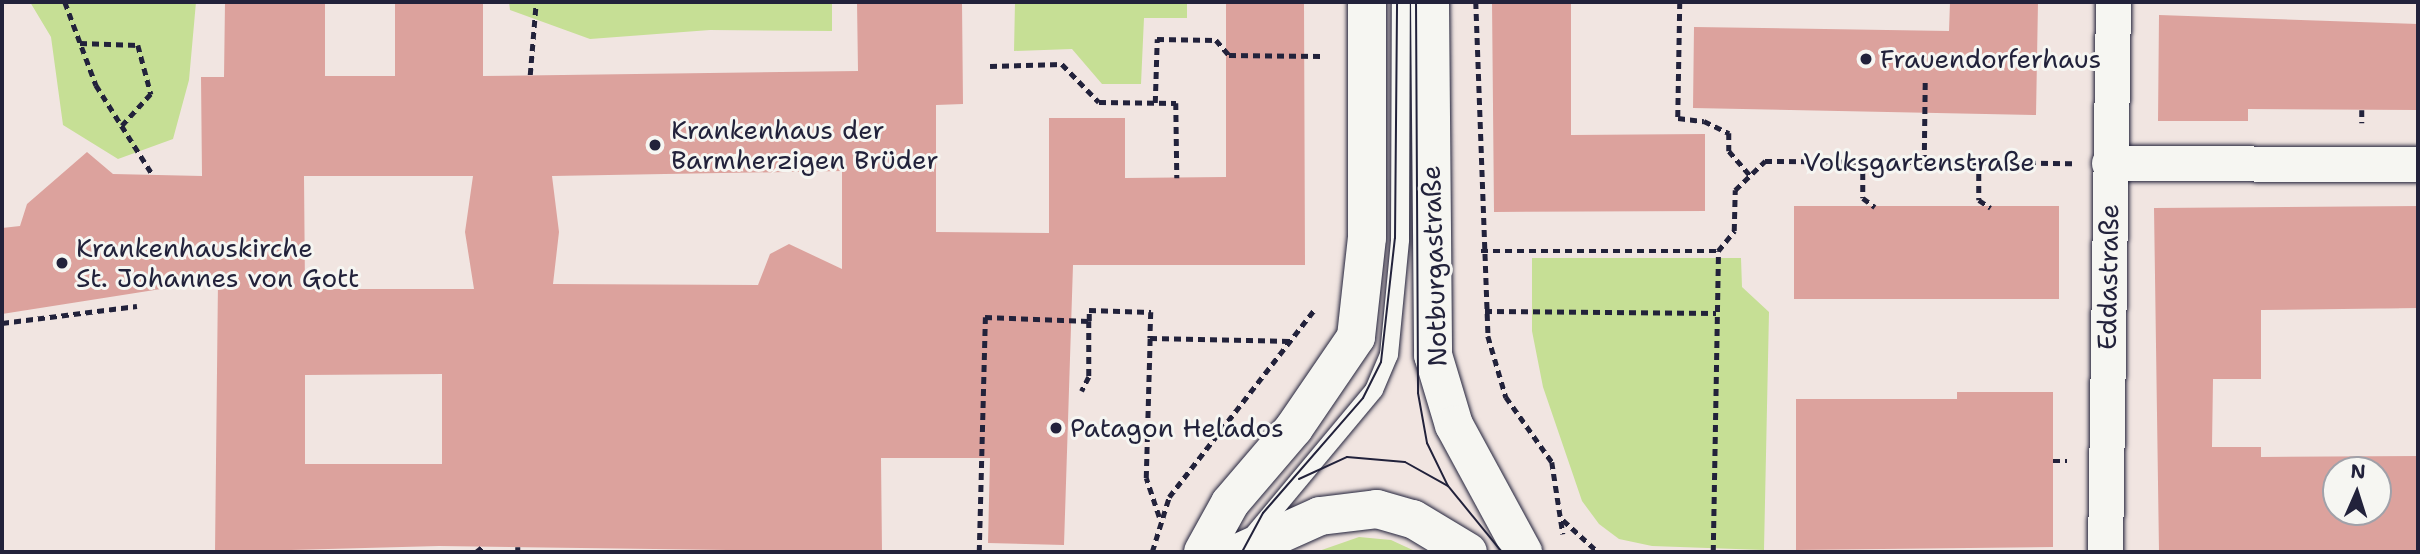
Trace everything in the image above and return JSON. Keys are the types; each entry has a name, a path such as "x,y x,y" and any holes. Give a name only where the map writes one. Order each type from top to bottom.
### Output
{"main road":[{"path":"1203,552 1230,503 1346,358 1364,299 1367,2"},
{"name":"Notburgastraße","path":"1430,2 1433,355 1454,425 1523,552"},
{"path":"1242,552 1320,516 1377,509 1413,519 1468,552"}],"street":[{"name":"Eddastraße","path":"2105,552 2113,2"},
{"path":"2109,163 2418,164"}],"lane":[{"path":"1242,552 1270,508 1374,390 1389,355 1397,292 1401,2"},
{"path":"1346,358 1382,319 1397,292"}],"path":[{"path":"65,2 80,43 121,126 153,175"},
{"path":"530,75 536,2"},
{"path":"1476,2 1481,251 1485,312 1493,364 1506,397 1552,462 1562,519 1598,552"},
{"path":"1680,2 1678,118 1704,121 1729,134 1729,151 1750,175 1735,190 1734,231 1718,251 1713,552"},
{"path":"1155,103 1157,39 1216,40 1229,55 1322,56"},
{"path":"1322,42 1322,69"},
{"path":"80,43 138,45 151,94 121,126"},
{"path":"990,65 1062,64 1099,102 1176,103 1177,178"},
{"path":"1924,162 1925,79"},
{"name":"Volksgartenstraße","path":"1750,175 1765,161 2109,163"},
{"path":"1863,161 1863,198 1875,207"},
{"path":"1979,162 1979,200 1991,208"},
{"path":"1481,251 1718,251"},
{"path":"1152,552 1159,518 1320,299"},
{"path":"2,323 136,306"},
{"path":"1082,391 1089,377 1089,310 1151,312 1146,478 1159,518"},
{"path":"1485,312 1716,313"},
{"path":"979,552 985,317 1089,321"},
{"path":"1150,338 1290,341"},
{"path":"476,552 482,547"}],"green space":[{"path":"30,2 196,2 189,80 173,139 118,159 63,125 51,37"},
{"path":"509,2 832,2 832,31 710,30 590,39 510,10"},
{"path":"1015,2 1187,2 1187,18 1144,18 1141,84 1102,84 1072,49 1014,51"},
{"path":"1532,258 1741,258 1742,287 1769,312 1764,550 1652,546 1619,539 1599,524 1582,501 1543,387 1532,331"},
{"path":"1359,537 1391,540 1417,552 1316,552"}],"building":[{"name":"Krankenhaus der Barmherzigen Brüder","path":"225,2 325,2 325,76 395,76 395,2 483,2 483,76 858,71 857,2 962,2 963,104 936,105 936,232 1049,233 1049,118 1125,118 1125,178 1226,177 1226,2 1304,2 1305,265 1073,265 1064,545 988,543 990,458 881,458 882,552 439,546 215,552 218,280 2,314 2,228 20,226 27,204 87,152 113,174 202,176 201,77 224,77","holes":["842,171 842,269 789,244 770,254 758,285 553,284 559,232 552,176","304,176 473,176 465,232 474,289 305,289","442,374 442,464 305,464 305,375"]},
{"path":"1492,2 1571,2 1571,135 1705,134 1705,211 1494,212"},
{"name":"Frauendorferhaus","path":"1950,2 2038,2 2036,115 1693,108 1694,27 1949,31"},
{"path":"2159,15 2418,24 2418,110 2248,109 2248,121 2158,121"},
{"path":"1794,206 2059,206 2059,299 1794,299"},
{"path":"2418,206 2418,308 2261,310 2261,379 2213,379 2212,447 2261,447 2261,457 2322,457 2322,526 2392,526 2392,456 2418,456 2418,552 2159,552 2154,208"},
{"path":"1957,392 2053,392 2053,547 1796,550 1796,399 1957,399"}],"tram line":[{"path":"1242,552 1263,513 1363,398 1381,362 1395,238 1397,2"},
{"path":"1416,2 1418,393 1427,443 1448,486"},
{"path":"1299,479 1347,457 1405,462 1448,486 1502,552"}],"place":[{"name":"Frauendorferhaus","path":"1866,59"},
{"name":"Krankenhaus der Barmherzigen Brüder","path":"655,145"},
{"name":"Krankenhauskirche St. Johannes von Gott","path":"62,263"},
{"name":"Patagon Helados","path":"1056,428"}]}
